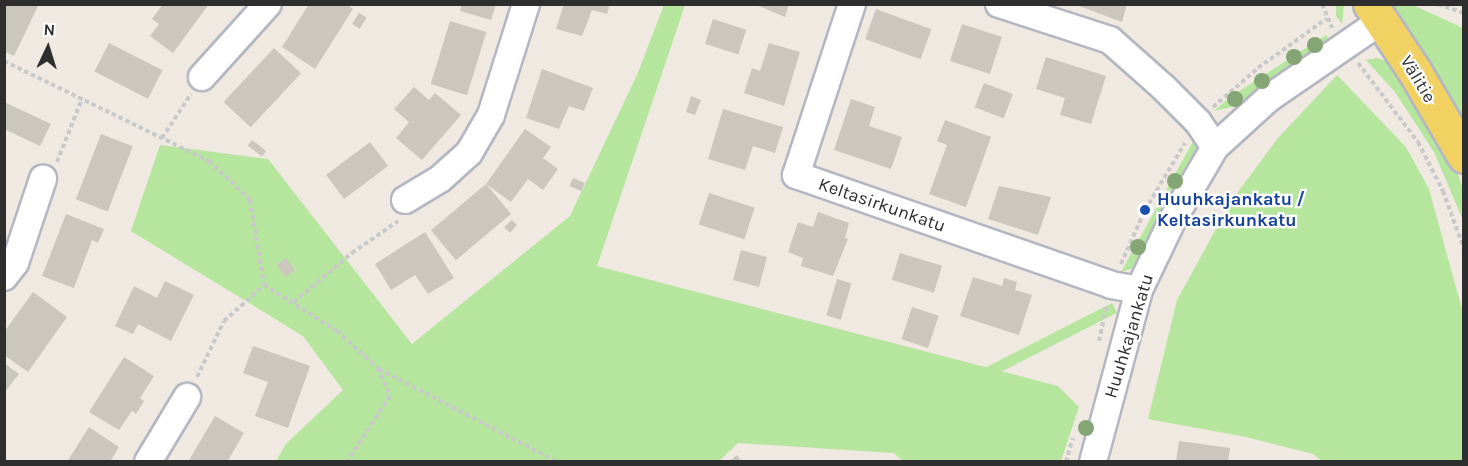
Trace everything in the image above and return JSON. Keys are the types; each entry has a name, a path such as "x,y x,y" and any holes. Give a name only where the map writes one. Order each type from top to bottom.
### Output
{"main road":[{"name":"Välitie","path":"1376,13 1464,156"}],"street":[{"path":"202,77 268,4"},
{"path":"405,200 440,179 469,153 491,115 526,4"},
{"name":"Keltasirkunkatu","path":"852,4 796,176 1111,285 1139,290"},
{"path":"999,4 1110,40 1198,122 1215,147"},
{"name":"Huuhkajankatu","path":"1093,462 1139,290 1173,219 1215,147 1269,98 1346,49 1376,13"},
{"path":"4,277 15,263 43,179"},
{"path":"148,462 187,397"}],"path":[{"path":"1322,4 1326,19 1346,49 1418,142 1443,191 1464,249"},
{"path":"1438,4 1464,13"},
{"path":"4,61 209,161 250,200 264,285"},
{"path":"162,138 202,77"},
{"path":"43,179 56,165 82,99"},
{"path":"294,302 352,253 404,218 405,200"},
{"path":"264,285 337,331 378,368 558,462"},
{"path":"187,397 224,321 264,285"},
{"path":"347,462 390,396 378,368"}],"green space":[{"path":"664,5 685,5 597,266 1058,386 1079,407 1061,461 903,461 894,453 738,443 718,462 276,461 286,444 343,390 303,336 131,231 160,145 268,159 412,344 570,216 637,75"},
{"path":"1336,5 1344,5 1342,24 1336,16"},
{"path":"1392,5 1413,5 1463,28 1463,127 1411,31"},
{"path":"1326,35 1329,39 1235,106 1214,111 1230,97"},
{"path":"1377,58 1390,62 1454,163 1463,189 1463,220 1434,152 1395,92 1366,60"},
{"path":"1337,75 1406,147 1429,189 1463,313 1463,461 1322,461 1313,454 1246,437 1148,419 1177,300 1232,200 1278,138"},
{"path":"1195,138 1196,149 1134,268 1121,272"},
{"path":"1112,303 1117,313 971,387 966,377"}],"building":[{"path":"4,4 38,6 14,56 4,51"},
{"path":"163,4 209,4 173,53 150,36 159,24 152,19"},
{"path":"309,4 346,4 353,9 315,69 282,47"},
{"path":"462,4 496,4 491,20 460,11"},
{"path":"564,4 610,4 607,14 592,10 582,36 556,29"},
{"path":"754,4 789,4 785,17"},
{"path":"1074,4 1127,4 1122,22"},
{"path":"876,9 931,29 920,59 865,39"},
{"path":"359,13 367,18 360,29 352,24"},
{"path":"713,19 746,30 738,55 705,44"},
{"path":"450,21 486,32 467,95 431,84"},
{"path":"962,24 1002,37 990,74 950,61"},
{"path":"109,43 162,70 148,99 94,72"},
{"path":"769,43 800,52 784,106 744,93 752,68 760,71"},
{"path":"274,48 301,73 251,127 224,102"},
{"path":"1046,57 1106,76 1091,124 1060,115 1065,98 1036,89"},
{"path":"542,69 593,88 584,111 569,106 559,129 526,118"},
{"path":"984,83 1013,94 1004,118 975,107"},
{"path":"414,87 429,100 435,93 461,115 422,160 396,138 409,122 394,109"},
{"path":"691,96 701,100 695,115 686,112"},
{"path":"851,99 875,107 869,126 902,137 891,169 834,150"},
{"path":"4,102 51,124 40,146 4,129"},
{"path":"723,109 783,127 775,153 753,146 745,170 708,159"},
{"path":"945,120 991,137 966,207 929,194 947,145 937,141"},
{"path":"525,129 551,147 543,158 558,169 543,190 528,179 511,202 486,184"},
{"path":"101,134 133,146 108,212 76,199"},
{"path":"252,140 266,151 262,157 248,146"},
{"path":"370,142 388,166 344,199 326,175"},
{"path":"573,178 585,183 581,191 569,186"},
{"path":"486,184 511,214 456,260 431,230"},
{"path":"999,186 1051,197 1038,235 988,219"},
{"path":"709,193 755,208 744,239 699,224"},
{"path":"818,212 849,223 845,238 848,239 833,276 801,266 803,258 788,252 798,222 813,227"},
{"path":"66,214 104,229 98,243 92,240 74,288 42,276"},
{"path":"512,220 517,225 510,233 504,227"},
{"path":"425,232 454,278 428,294 415,275 391,290 375,264"},
{"path":"741,250 767,257 759,287 733,280"},
{"path":"900,253 942,266 934,293 892,280"},
{"path":"286,258 295,270 285,277 276,265"},
{"path":"973,277 1002,286 1004,278 1017,282 1015,290 1032,295 1019,335 960,316"},
{"path":"837,279 851,283 841,320 827,316"},
{"path":"165,281 194,295 171,341 138,324 133,334 115,326 134,286 157,298"},
{"path":"33,292 67,317 28,372 4,355 4,332"},
{"path":"912,307 939,316 928,348 901,339"},
{"path":"253,346 310,366 288,428 255,416 268,382 243,373"},
{"path":"124,357 154,376 140,398 144,401 136,414 132,411 119,430 89,412"},
{"path":"4,363 19,374 4,393"},
{"path":"215,416 244,433 227,462 188,462"},
{"path":"89,427 119,447 110,462 67,462"},
{"path":"1179,441 1230,448 1228,462 1176,462"},
{"path":"737,455 742,462 729,462"}],"place":[{"name":"Huuhkajankatu / Keltasirkunkatu","path":"1145,210"}]}
